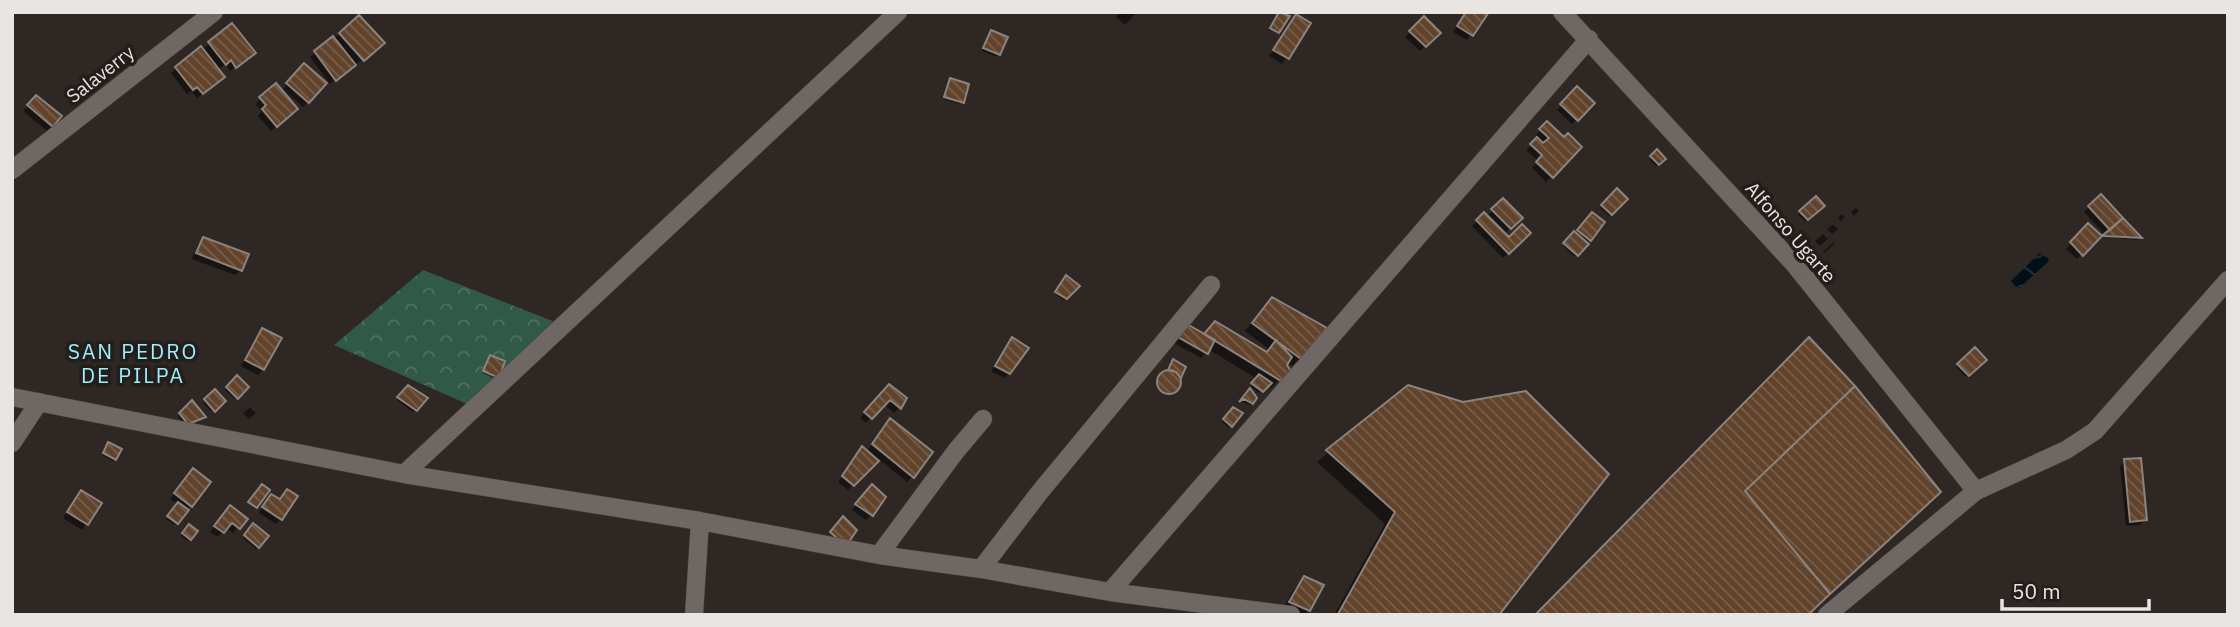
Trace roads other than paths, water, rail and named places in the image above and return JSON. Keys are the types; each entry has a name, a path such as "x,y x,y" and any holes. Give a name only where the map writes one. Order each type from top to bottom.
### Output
{"street":[{"name":"Salaverry","path":"12,170 214,12"},
{"path":"404,474 898,12"},
{"name":"Alfonso Ugarte","path":"1562,12 1795,265 1976,491"},
{"path":"1110,592 1589,39"},
{"path":"1827,615 1976,491 2066,450 2095,431 2228,280"},
{"path":"981,569 1039,493 1211,285"},
{"path":"12,397 404,474 700,521 878,555 981,569 1110,592 1291,615"},
{"path":"12,443 39,402"},
{"path":"878,555 983,419"},
{"path":"694,615 700,521"}],"water":[{"path":"2040,253 2049,259 2047,263 2018,289 2011,281"}],"district":[{"name":"SAN PEDRO DE PILPA","path":"133,363"}]}
